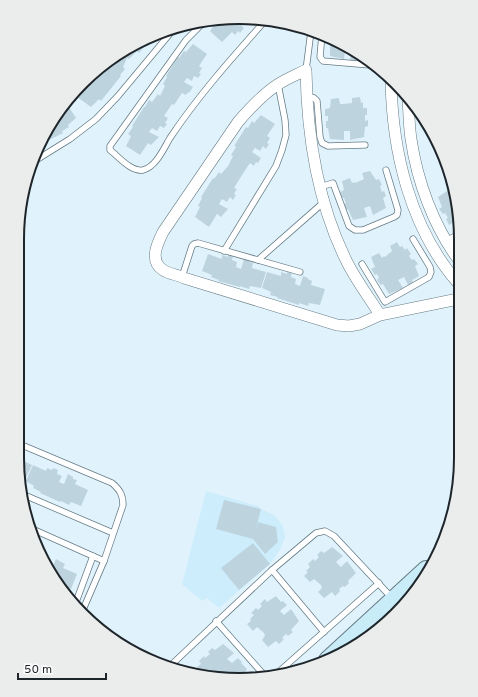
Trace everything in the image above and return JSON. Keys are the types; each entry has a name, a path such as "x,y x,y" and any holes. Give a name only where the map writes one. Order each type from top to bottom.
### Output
{"street":[{"path":"380,315 346,262 334,235 324,202 310,141 306,96 306,70 278,84 252,106 238,122 162,232 155,252 159,266 164,271 184,278 337,325 349,326 360,324 380,315 454,300"},
{"path":"392,88 395,132 403,174 415,211 430,243 454,278"},
{"path":"409,106 411,139 419,179 429,205 453,240"},
{"path":"345,645 417,578"}],"lane":[{"path":"198,28 186,40 110,146 110,150 132,168 144,170 152,165 179,124 207,87 261,25"},
{"path":"40,158 70,139 96,119 118,96 168,36"},
{"path":"306,70 310,36"},
{"path":"321,40 320,57 323,61 365,65"},
{"path":"224,251 276,166 282,150 286,135 285,120 278,84"},
{"path":"306,96 314,98 316,101 322,144 328,146 365,144"},
{"path":"320,187 332,183 349,226 355,230 363,230 397,215 398,210 386,170"},
{"path":"258,260 324,202"},
{"path":"385,302 429,277 430,267 413,239"},
{"path":"184,278 183,274 192,246 198,243 300,272"},
{"path":"362,264 392,312"},
{"path":"24,447 112,483 120,491 123,498 123,505 104,561 84,607"},
{"path":"27,496 113,533"},
{"path":"36,531 104,561"},
{"path":"173,663 216,621 272,570 316,534 325,531 334,536 394,600"},
{"path":"77,600 93,556"},
{"path":"272,570 324,632"},
{"path":"282,669 379,583"},
{"path":"216,621 261,672"}],"shaded area":[{"path":"206,491 258,506 274,515 283,526 285,537 280,550 270,564 219,608 207,598 202,601 182,584"}],"building":[{"path":"225,24 239,24 244,28 240,33 238,31 235,35 232,32 222,42 210,31 214,26"},
{"path":"193,44 207,54 199,66 202,68 199,73 201,74 198,78 194,76 192,81 187,78 184,82 193,87 186,95 182,93 174,105 172,104 164,116 168,118 165,123 167,124 164,128 160,126 157,131 152,128 149,132 159,137 151,145 148,143 140,155 126,146 131,136 128,134 149,100 152,102 158,94 160,96 165,86 163,84 167,77 166,76 178,57 179,58 184,51 186,52"},
{"path":"330,44 345,52 344,59 330,56"},
{"path":"145,45 139,53 137,51 129,59 127,58 123,67 125,69 120,75 121,76 101,101 99,99 91,107 77,97 99,76 120,60"},
{"path":"351,56 356,59 356,61 350,60"},
{"path":"360,97 361,103 363,102 363,108 367,108 365,121 368,120 368,126 365,127 364,137 350,140 350,131 344,131 344,140 330,139 328,128 326,128 328,116 325,116 325,109 330,108 331,99 339,98 340,104 343,104 352,103 352,98"},
{"path":"69,107 76,118 68,125 69,127 62,131 63,133 48,141"},
{"path":"261,115 275,124 267,136 270,138 267,143 269,144 266,149 263,146 260,151 255,148 252,152 261,158 254,166 250,163 242,175 234,188 237,189 233,200 230,197 227,202 222,199 219,204 228,209 221,217 217,214 209,227 195,217 200,207 198,206 202,198 201,197 213,178 214,179 219,172 221,174 228,166 233,156 231,155 236,147 234,146 246,127 248,128 252,121 254,123"},
{"path":"370,171 376,180 379,179 382,185 380,186 382,192 384,191 386,196 383,198 386,208 373,215 370,206 364,208 367,217 353,220 348,209 346,210 344,204 346,203 340,192 344,190 342,181 350,178 352,183 355,183 364,179 362,173"},
{"path":"448,190 454,226 452,223 449,225 446,219 448,218 445,213 443,214 439,209 442,207 438,197"},
{"path":"397,242 400,247 402,246 405,250 407,248 411,254 409,256 418,264 415,266 419,276 412,280 413,282 408,285 404,277 398,280 403,288 389,294 383,284 381,285 377,280 379,278 377,274 375,275 371,269 375,267 371,257 379,253 382,258 384,256 385,257 392,251 390,246"},
{"path":"208,254 222,259 222,255 228,257 228,254 233,256 232,260 237,262 236,267 241,269 244,259 253,263 252,268 266,272 261,288 250,286 249,289 218,281 219,280 211,277 212,275 202,271"},
{"path":"267,272 281,276 281,272 287,274 287,272 292,273 291,277 296,279 295,284 300,286 303,276 308,278 312,281 311,285 325,289 320,305 309,303 308,306 299,303 299,305 270,295 271,292 262,288"},
{"path":"24,461 32,465 25,480"},
{"path":"33,465 46,471 47,468 58,470 57,474 62,476 59,482 64,484 68,474 73,477 73,479 77,480 75,484 88,490 81,506 71,502 69,505 61,501 60,502 40,493 41,492 33,488 34,486 26,481"},
{"path":"224,500 261,509 255,532 258,522 276,527 278,542 265,554 253,539 216,529"},
{"path":"253,543 270,564 239,590 221,568"},
{"path":"332,547 343,556 336,562 341,567 347,561 356,573 348,581 349,583 345,587 343,586 339,589 340,591 335,596 332,592 324,598 318,592 322,588 321,585 314,579 310,582 304,576 310,567 308,564 313,559 315,561 319,557 317,555 321,551 324,553"},
{"path":"56,559 65,564 63,568 77,574 71,589 68,588 53,566"},
{"path":"276,596 281,602 283,601 287,605 280,611 284,615 291,609 299,621 291,630 293,632 288,636 286,634 282,638 284,639 279,644 276,641 268,647 262,640 265,636 264,633 257,627 253,631 247,624 251,621 250,619 254,615 251,613 256,608 258,610 262,606 260,604 265,599 267,602"},
{"path":"223,644 234,653 227,659 232,663 238,658 247,669 244,673 225,673 199,669 197,667 201,664 199,661 204,656 205,658 210,654 208,652 212,648 215,650"}]}
